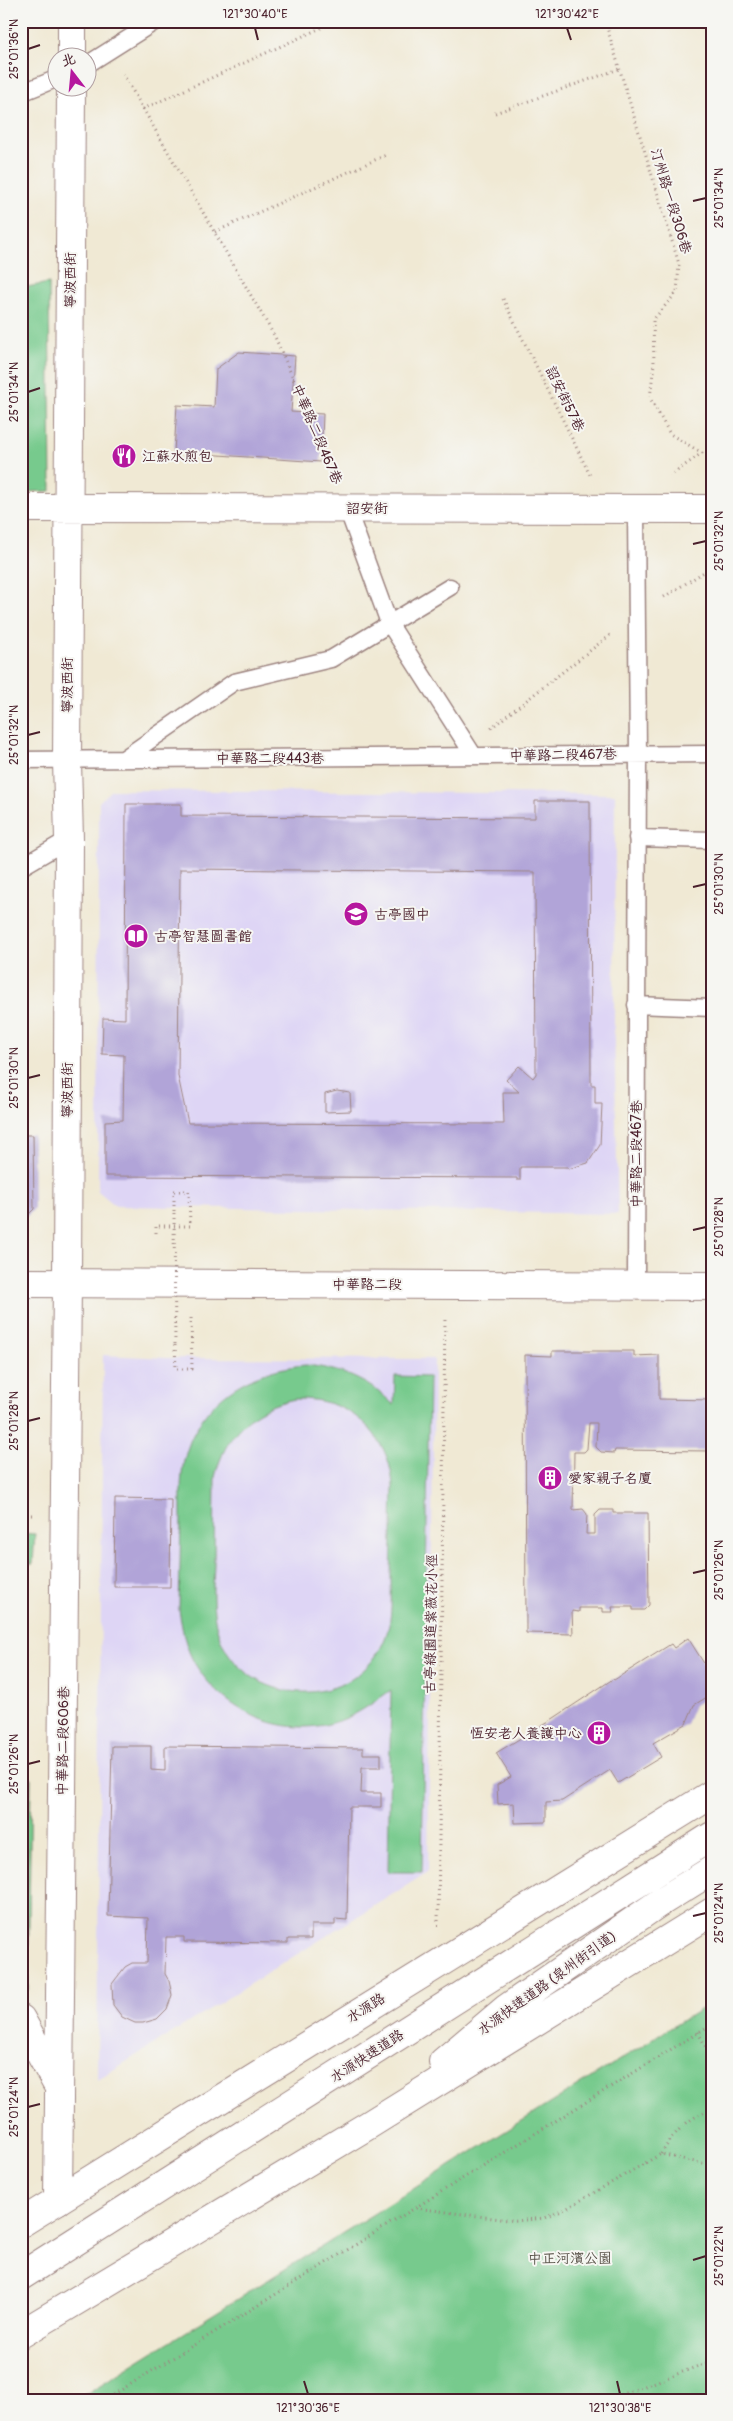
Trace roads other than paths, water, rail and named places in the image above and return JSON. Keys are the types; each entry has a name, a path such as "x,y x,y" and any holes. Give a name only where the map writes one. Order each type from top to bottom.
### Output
{"main road":[{"path":"72,21 72,48"},
{"name":"寧波西街","path":"67,1283 69,839 67,761 71,98"},
{"name":"詔安街","path":"21,508 712,509"},
{"name":"中華路二段","path":"21,1283 712,1286"},
{"name":"中華路二段606巷","path":"58,2200 67,1283"},
{"name":"水源路","path":"21,2223 712,1794"},
{"name":"水源快速道路","path":"21,2276 712,1836"},
{"name":"水源快速道路 (泉州街引道)","path":"367,2126 508,2008 658,1903 712,1870"},
{"path":"21,2334 367,2126 712,1912"},
{"path":"21,2019 59,2088"}],"lane":[{"path":"98,58 156,21"},
{"path":"21,93 48,82"},
{"path":"347,508 389,623 474,756"},
{"name":"中華路二段467巷","path":"636,510 638,754 636,1285"},
{"path":"123,759 234,682 331,659 450,587"},
{"path":"638,754 712,754"},
{"name":"中華路二段467巷","path":"474,756 638,754"},
{"name":"中華路二段443巷","path":"21,760 474,756"},
{"path":"637,838 712,840"},
{"path":"21,867 69,839"},
{"path":"636,1006 712,1008"}],"place":[{"name":"江蘇水煎包","path":"124,456"},
{"name":"古亭國中","path":"356,914"},
{"name":"古亭智慧圖書館","path":"136,936"},
{"name":"愛家親子名廈","path":"550,1478"},
{"name":"恆安老人養護中心","path":"599,1733"}],"park label":[{"name":"中正河濱公園","path":"570,2258"}]}
